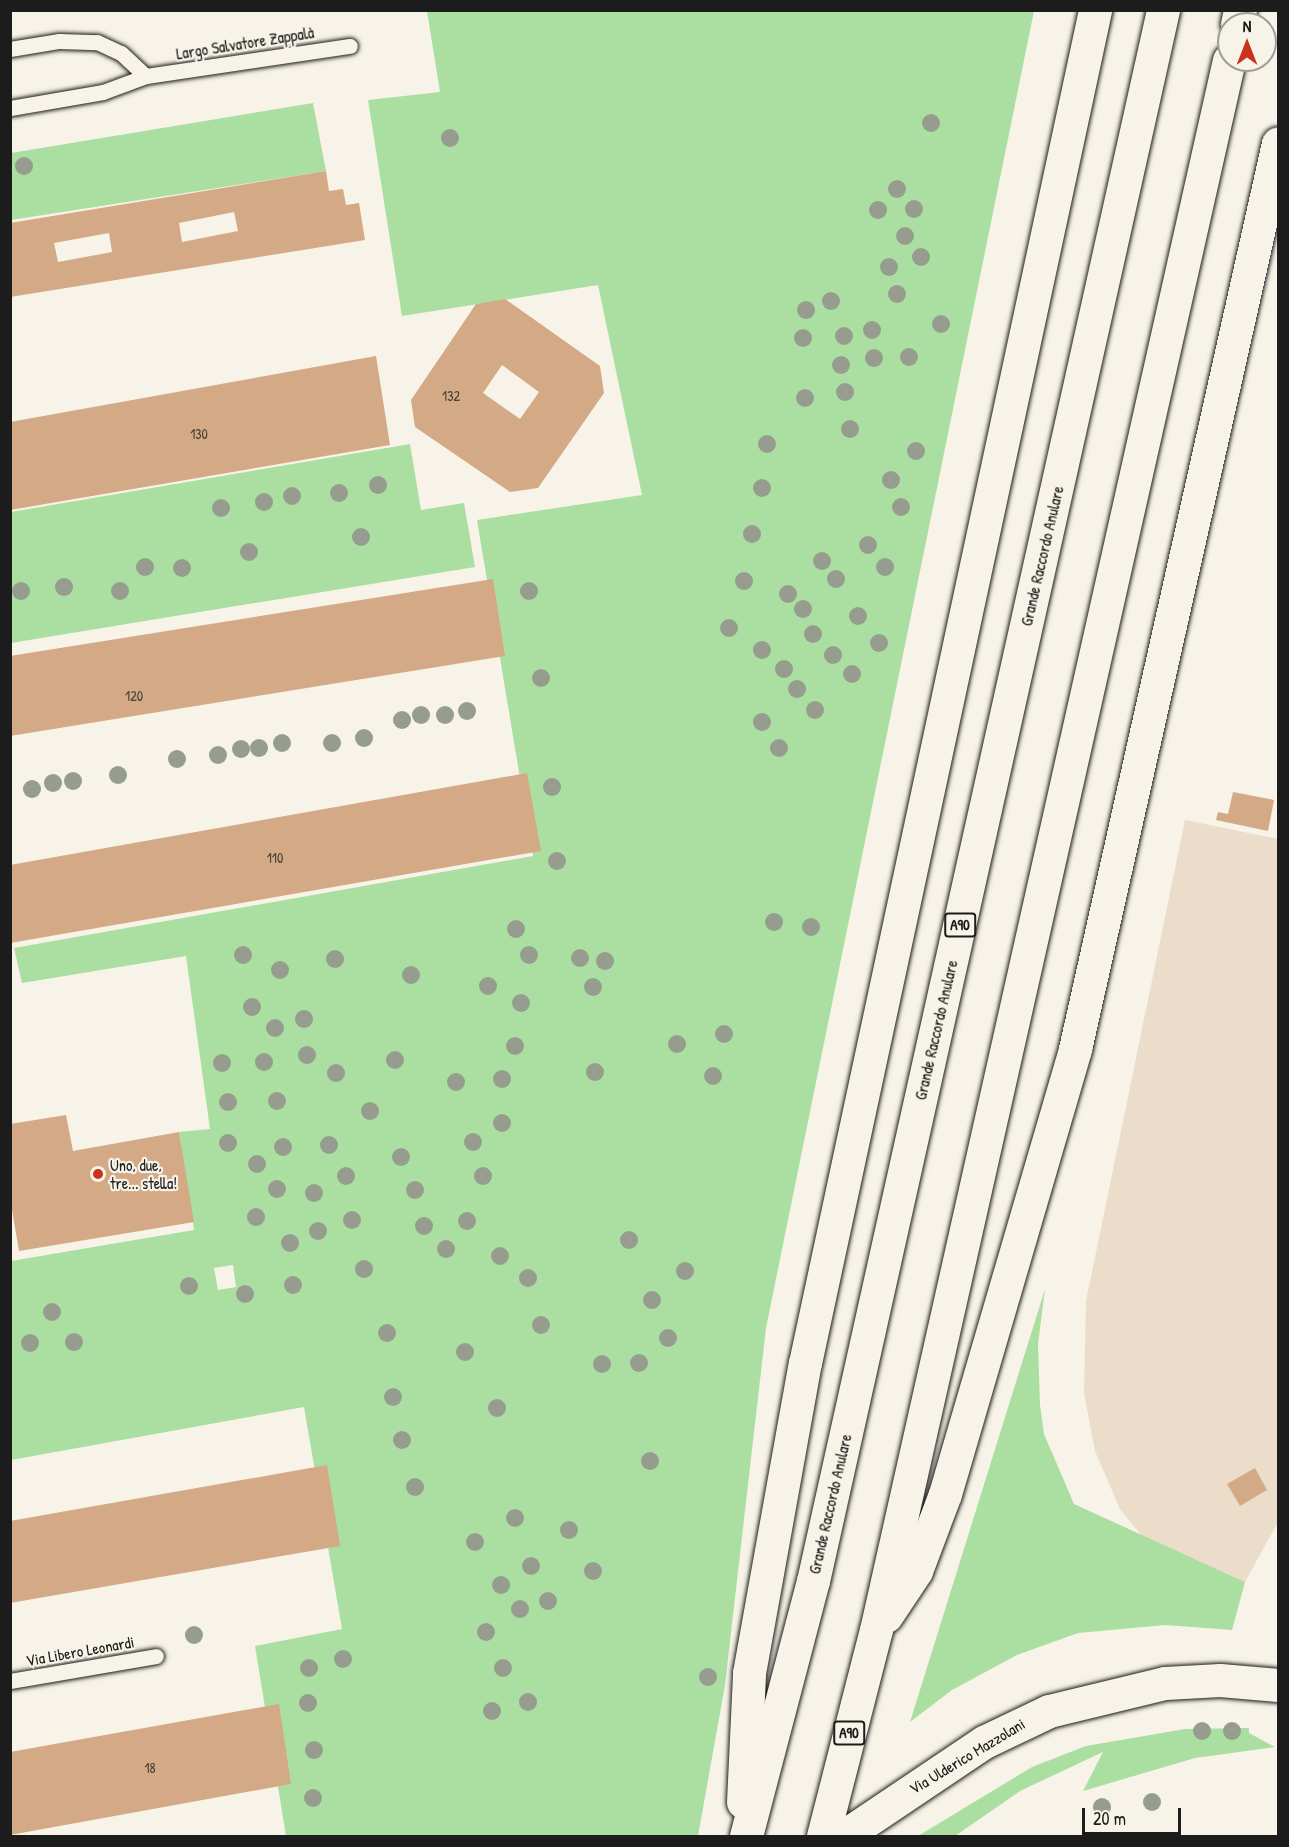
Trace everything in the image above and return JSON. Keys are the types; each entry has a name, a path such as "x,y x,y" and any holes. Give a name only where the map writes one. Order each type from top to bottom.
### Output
{"main road":[{"path":"745,1836 749,1673 805,1363 1095,10"},
{"name":"Grande Raccordo Anulare","path":"745,1836 813,1581 1164,10"},
{"name":"A90","path":"823,1836 876,1630 1226,72"},
{"path":"876,1630 916,1571 936,1521 1075,1049 1278,143"},
{"path":"1234,339 1278,226"},
{"name":"Via Ulderico Mazzolani","path":"844,1836 1013,1725 1097,1696 1188,1681 1277,1679"}],"lane":[{"path":"10,49 66,41 97,42 121,53 146,76"},
{"name":"Largo Salvatore Zappalà","path":"10,108 103,92 146,76 350,46"},
{"name":"Via Libero Leonardi","path":"10,1681 156,1656"}],"shaded area":[{"path":"1185,820 1278,839 1278,1522 1245,1582 1142,1536 1120,1509 1095,1451 1084,1393 1086,1301"}],"green space":[{"path":"427,11 1034,11 766,1328 725,1685 698,1836 286,1836 255,1646 342,1629 304,1407 11,1460 11,1261 194,1230 179,1132 210,1129 186,956 22,983 14,948 533,856 477,520 642,495 598,285 402,316 368,100 440,92","holes":["233,1265 236,1287 218,1290 214,1268"]},
{"path":"313,103 326,171 11,220 11,153"},
{"path":"410,444 421,510 464,503 475,567 11,643 11,512"},
{"path":"1045,1289 1038,1344 1040,1405 1044,1434 1074,1504 1245,1582 1232,1630 1165,1625 1078,1633 1017,1655 952,1690 910,1722"},
{"path":"1249,1728 1249,1733 1275,1747 1195,1758 1083,1791 1103,1752 1020,1791 955,1836 918,1836 1032,1767 1086,1746 1185,1729"}],"building":[{"path":"326,171 329,191 343,189 346,205 359,203 365,240 10,297 10,223","holes":["234,212 238,231 182,242 179,223","109,233 112,252 58,262 54,243"]},
{"path":"505,299 600,366 604,393 538,488 510,492 415,427 411,400 476,304","holes":["502,365 539,392 520,419 483,393"]},
{"path":"376,356 390,445 10,510 10,422"},
{"path":"493,579 505,656 10,736 10,656"},
{"path":"527,773 541,851 10,943 10,865"},
{"path":"1233,792 1274,800 1268,831 1216,820 1218,812 1228,814"},
{"name":"Uno, due, tre... stella!","path":"66,1115 73,1151 179,1132 194,1222 19,1251 10,1198 10,1124"},
{"path":"327,1465 340,1546 10,1603 10,1521"},
{"path":"1255,1468 1267,1490 1240,1506 1227,1484"},
{"path":"279,1704 291,1784 10,1835 10,1752"}],"place":[{"name":"Uno, due, tre... stella!","path":"98,1174"}]}
